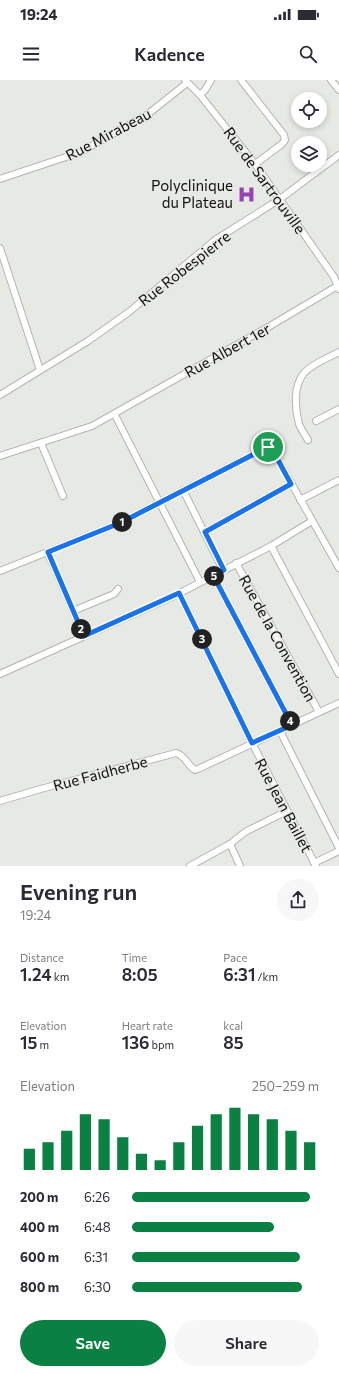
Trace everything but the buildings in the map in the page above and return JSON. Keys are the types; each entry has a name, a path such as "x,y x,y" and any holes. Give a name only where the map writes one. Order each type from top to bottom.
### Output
{"street":[{"path":"200,95 211,80"},
{"path":"241,80 284,135 282,144 255,164"},
{"path":"331,80 339,90"},
{"name":"Rue de Sartrouville","path":"186,82 200,95 255,164 334,277 339,287"},
{"name":"Rue Mirabeau","path":"0,179 81,152 148,114 186,82"},
{"name":"Rue Robespierre","path":"0,395 88,341 129,312 215,240 280,199 339,155"},
{"path":"0,248 40,370"},
{"name":"Rue Albert 1er","path":"0,456 92,426 115,415 339,287"},
{"path":"308,440 300,425 296,412 298,386 304,373 339,352"},
{"path":"316,421 339,408"},
{"path":"115,415 200,582"},
{"path":"41,443 63,496"},
{"path":"0,571 120,523 268,447 272,449 339,568"},
{"path":"300,500 339,480"},
{"path":"205,532 291,484"},
{"path":"183,490 224,570"},
{"path":"0,674 157,604 271,546 312,521"},
{"path":"271,546 339,674"},
{"path":"48,552 84,636"},
{"name":"Rue de la Convention","path":"236,563 319,712"},
{"path":"213,575 292,725"},
{"path":"73,611 114,594 118,589"},
{"name":"Rue Jean Baillet","path":"179,593 252,743 315,864"},
{"path":"252,743 339,703"},
{"path":"280,731 339,850 315,864"},
{"name":"Rue Faidherbe","path":"0,801 176,753 182,755 194,770 252,743"},
{"path":"190,866 200,864 245,832 287,811"},
{"path":"230,844 240,866"}],"place":[{"name":"Polyclinique du Plateau","path":"246,194"}],"route":[{"path":"268,447 272,449 291,484 205,532 224,570 213,575 292,725 252,743 179,593 84,636 48,552 120,523 268,447"}]}
